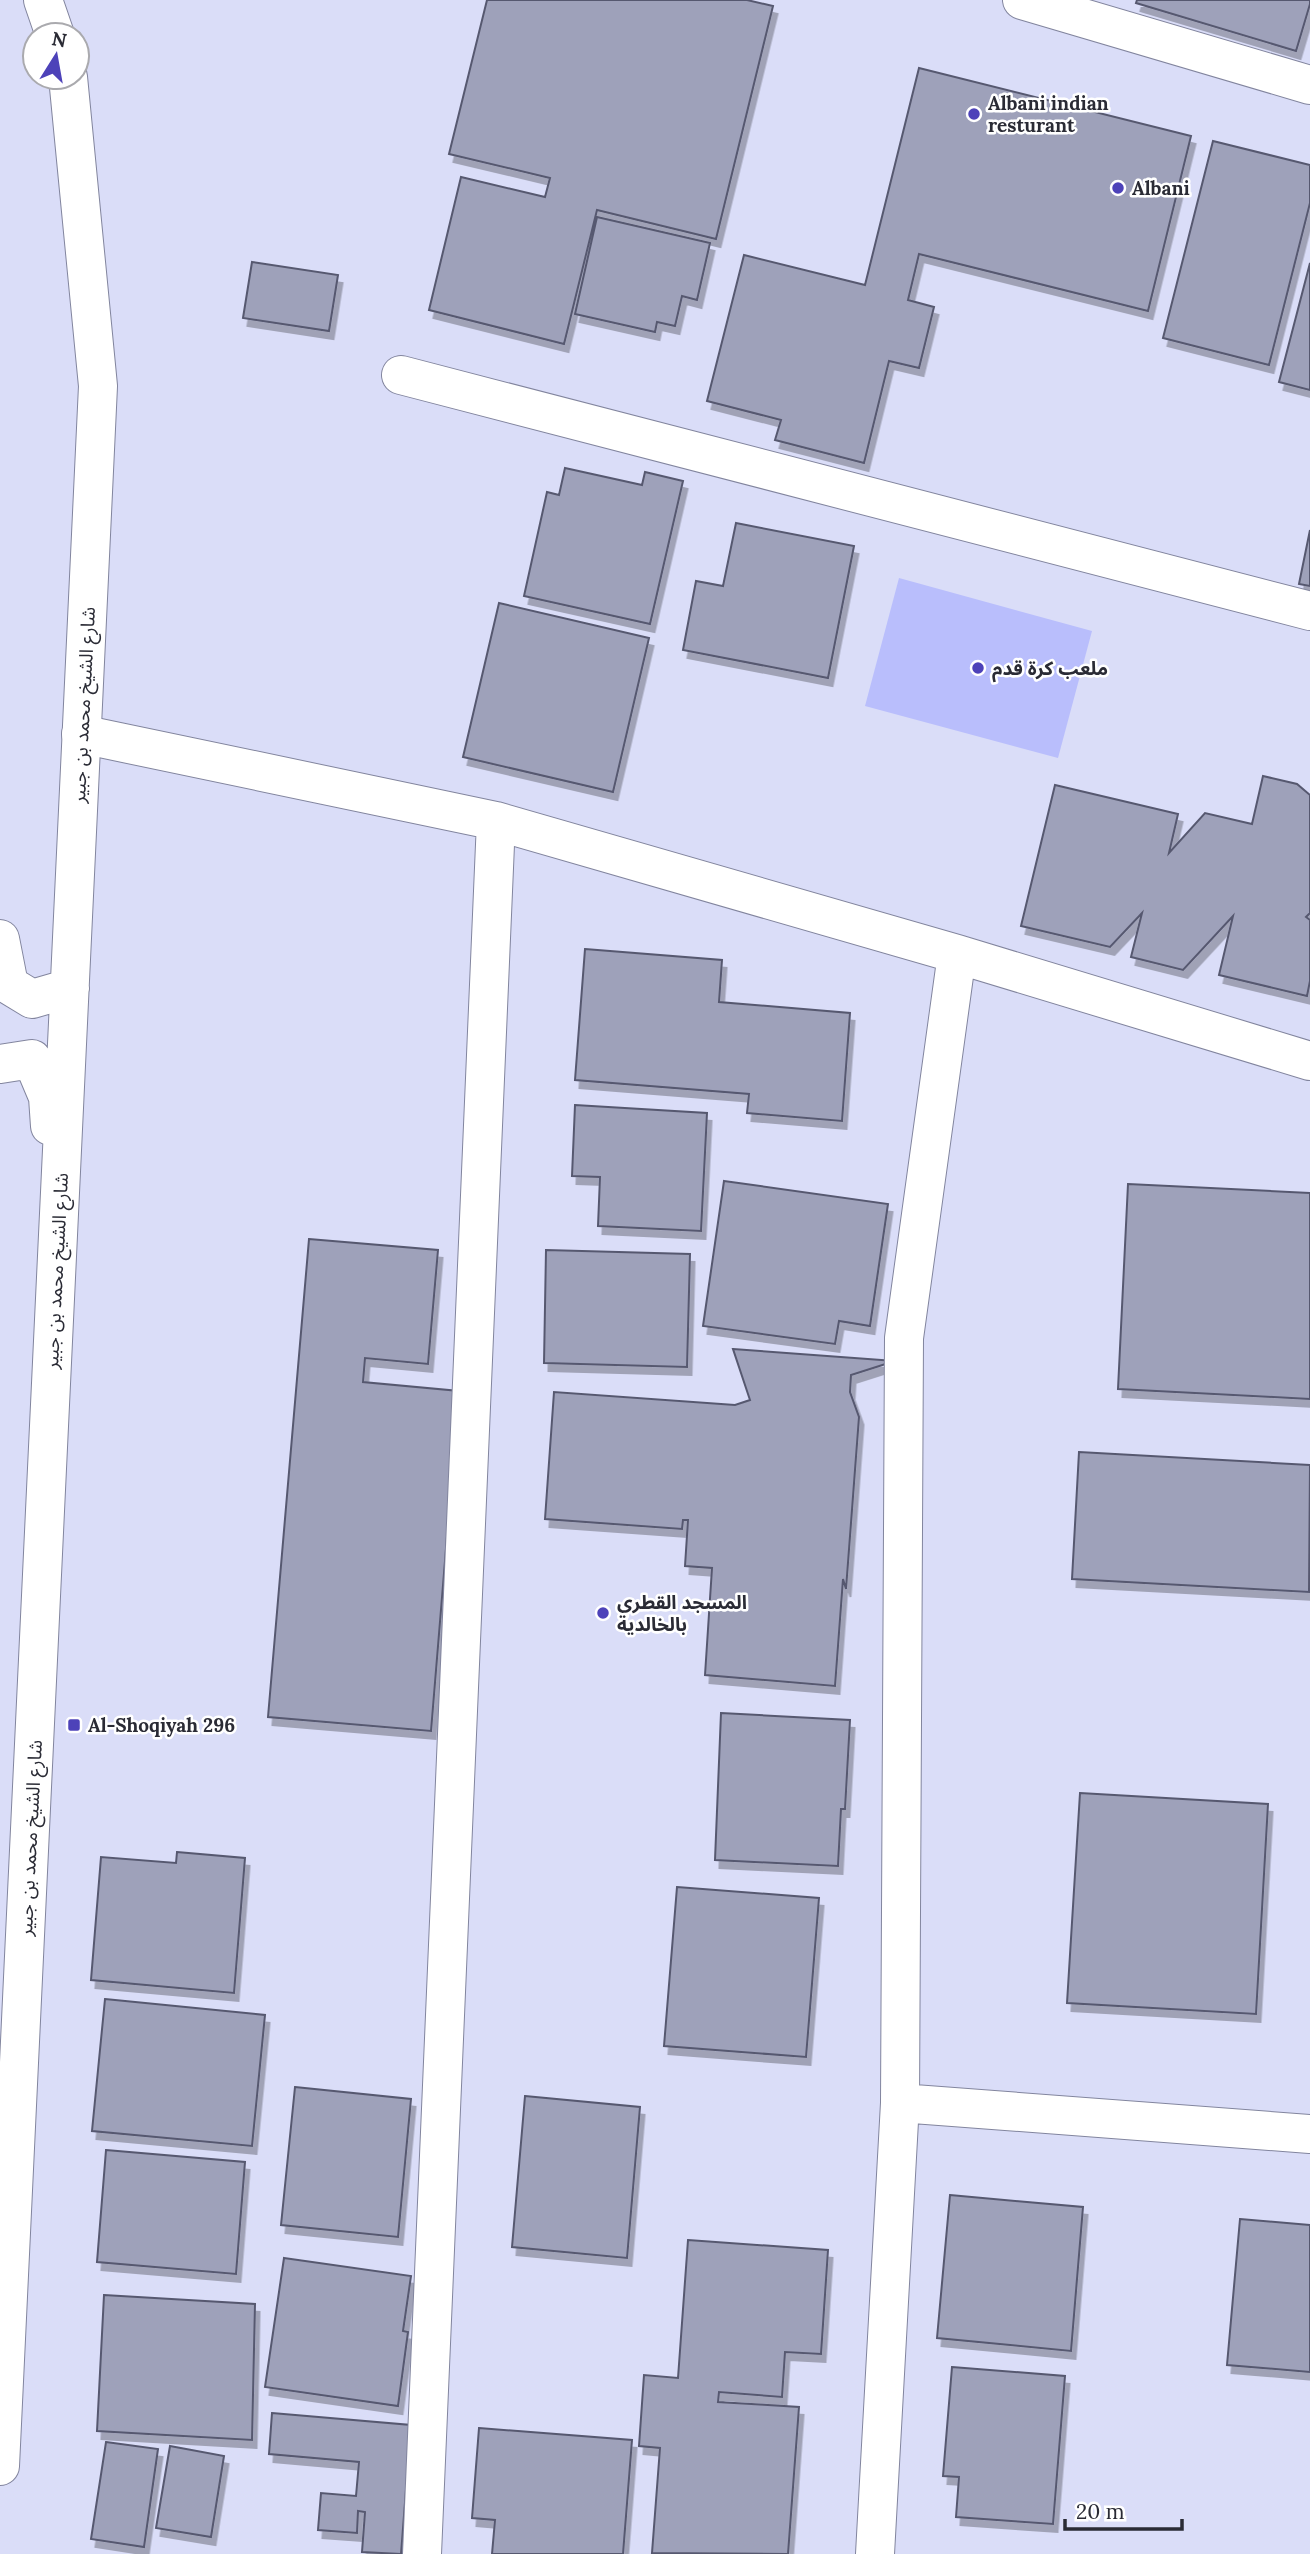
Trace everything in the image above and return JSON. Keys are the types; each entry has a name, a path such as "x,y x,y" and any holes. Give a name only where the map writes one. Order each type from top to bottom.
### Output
{"street":[{"path":"43,0 50,21"},
{"path":"1022,0 1310,85"},
{"name":"شارع الشيخ محمد بن جبير","path":"0,2466 98,386 69,91"},
{"path":"401,375 1310,611"},
{"path":"82,734 496,821 957,954 1310,1060"},
{"path":"422,2554 496,821"},
{"path":"0,939 9,985 32,999 70,988"},
{"path":"874,2554 900,2103 904,1338 957,954"},
{"path":"0,1064 32,1059 48,1097 57,1254"},
{"path":"900,2103 1310,2134"}],"shaded area":[{"name":"ملعب كرة قدم","path":"899,578 1092,631 1058,758 865,706"}],"building":[{"path":"487,0 747,0 773,6 716,239 597,210 564,344 429,310 461,177 545,197 550,178 449,154"},
{"path":"1137,0 1310,0 1310,4 1296,51 1136,3"},
{"path":"919,68 1191,136 1148,311 919,254 908,300 934,307 919,368 889,361 864,463 775,440 781,420 707,401 744,255 865,285"},
{"path":"1213,141 1310,165 1310,203 1269,365 1163,338"},
{"path":"597,217 710,243 697,300 682,296 675,326 657,322 655,332 575,314"},
{"path":"252,262 338,275 329,331 243,318"},
{"path":"1310,263 1310,390 1279,382"},
{"path":"565,468 642,485 645,472 683,481 650,624 524,596 547,492 559,495"},
{"path":"736,523 854,546 828,678 683,650 696,581 723,586"},
{"path":"1310,530 1310,586 1299,584"},
{"path":"499,603 649,638 613,792 463,757"},
{"path":"1263,776 1297,784 1310,795 1310,913 1306,917 1310,920 1310,981 1307,996 1219,975 1233,916 1183,970 1131,957 1142,913 1110,947 1021,926 1055,785 1178,814 1169,853 1205,813 1252,824"},
{"path":"585,949 722,960 719,1002 850,1013 842,1121 747,1113 749,1094 575,1080"},
{"path":"575,1105 707,1113 701,1231 598,1226 600,1177 572,1176"},
{"path":"724,1181 888,1204 870,1326 839,1321 835,1344 703,1326"},
{"path":"1128,1184 1310,1193 1310,1399 1118,1389"},
{"path":"309,1239 438,1250 428,1364 365,1358 363,1382 459,1391 431,1731 268,1717"},
{"path":"546,1250 690,1254 687,1367 544,1363"},
{"path":"733,1349 895,1361 851,1375 850,1392 859,1417 846,1589 843,1579 835,1686 705,1675 712,1568 685,1566 688,1520 683,1520 682,1529 545,1519 554,1392 735,1405 750,1400"},
{"path":"1079,1452 1310,1465 1309,1592 1072,1579"},
{"path":"721,1713 850,1720 845,1809 841,1809 838,1866 715,1860"},
{"path":"1080,1793 1268,1804 1256,2014 1067,2003"},
{"path":"177,1852 245,1858 234,1993 91,1980 101,1857 176,1863"},
{"path":"677,1887 819,1898 806,2057 664,2046"},
{"path":"105,1999 265,2015 252,2146 92,2131"},
{"path":"295,2087 411,2099 398,2237 281,2225"},
{"path":"525,2096 640,2107 627,2258 512,2247"},
{"path":"106,2150 245,2162 236,2274 97,2262"},
{"path":"950,2195 1083,2207 1071,2351 937,2338"},
{"path":"1240,2219 1310,2225 1310,2372 1227,2365"},
{"path":"688,2240 828,2250 821,2354 785,2352 782,2397 719,2392 718,2402 799,2407 788,2554 652,2553 660,2448 639,2446 644,2375 678,2378"},
{"path":"284,2258 411,2276 403,2331 408,2332 398,2406 265,2387"},
{"path":"104,2295 255,2304 252,2440 97,2431"},
{"path":"952,2367 1065,2376 1053,2524 956,2517 959,2477 943,2476"},
{"path":"272,2413 411,2425 401,2554 362,2552 365,2512 358,2511 357,2533 318,2530 321,2493 356,2496 359,2462 269,2454"},
{"path":"479,2428 632,2440 623,2554 492,2554 495,2520 472,2518"},
{"path":"106,2442 158,2449 144,2547 91,2539"},
{"path":"170,2446 224,2456 211,2537 156,2528"}],"place":[{"name":"Albani indian resturant","path":"974,114"},
{"name":"Albani","path":"1118,188"},
{"name":"ملعب كرة قدم","path":"978,668"},
{"name":"المسجد القطري بالخالدية","path":"603,1613"},
{"name":"Al-Shoqiyah 296","path":"74,1725"}]}
